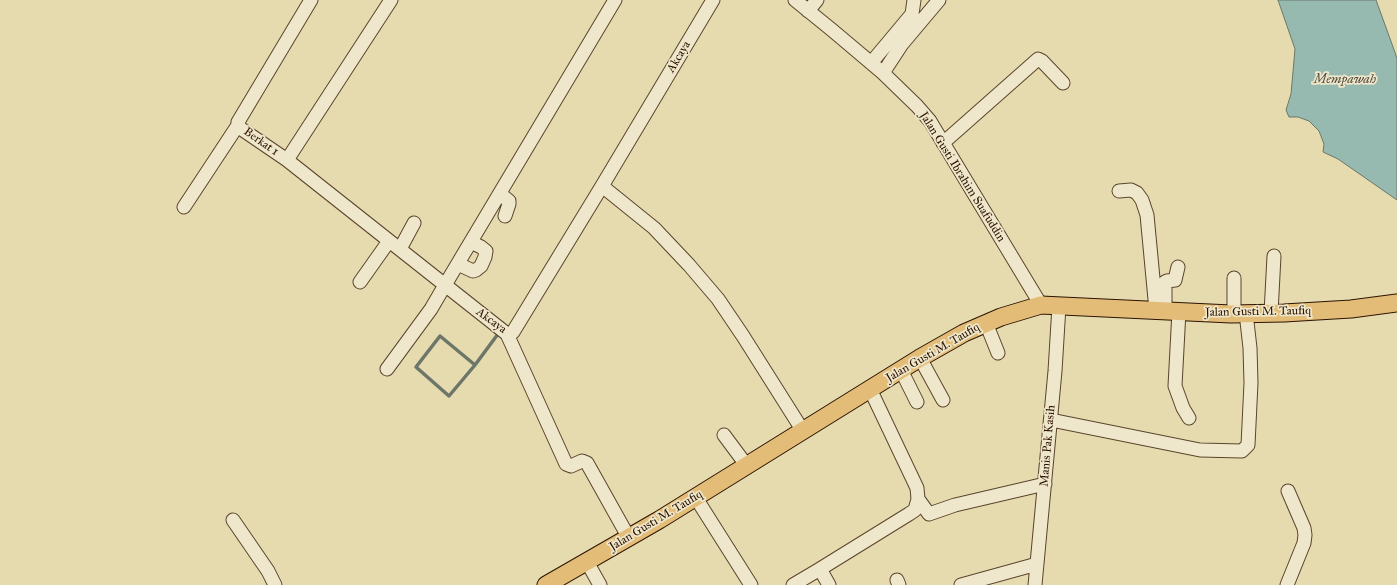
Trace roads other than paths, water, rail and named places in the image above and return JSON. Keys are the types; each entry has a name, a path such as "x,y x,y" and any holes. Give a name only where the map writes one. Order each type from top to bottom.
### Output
{"main road":[{"name":"Jalan Gusti M. Taufiq","path":"546,585 696,498 920,358 964,333 986,323 1041,305 1167,311 1271,313 1351,309 1397,303"}],"street":[{"name":"Berkat 1","path":"311,0 238,122 240,128 287,160 391,0"},
{"path":"387,369 428,314 615,0"},
{"name":"Akcaya","path":"287,160 507,334 510,334 513,332 602,186 713,0"},
{"name":"Jalan Gusti Ibrahim Suafuddin","path":"795,0 883,73 917,106 930,121 1041,305"},
{"path":"808,11 817,0"},
{"path":"871,63 912,14 914,0"},
{"path":"883,73 902,44 938,0"},
{"path":"943,143 1038,60 1042,61 1063,83"},
{"path":"184,207 238,125"},
{"path":"602,186 654,228 689,265 718,299 803,431"},
{"path":"1119,191 1132,190 1137,193 1142,200 1147,215 1167,311"},
{"path":"500,194 509,201 510,204 505,216"},
{"path":"400,249 414,223"},
{"path":"360,282 389,241"},
{"path":"458,264 473,271 481,266 486,251 471,242"},
{"path":"1271,313 1274,256"},
{"path":"1178,267 1175,280 1165,282 1167,311 1175,386 1183,408 1189,418"},
{"path":"1051,420 1200,450 1242,451 1248,445 1251,383 1250,348 1240,313 1234,278"},
{"name":"Manis Pak Kasih","path":"1035,585 1051,420 1059,306"},
{"path":"986,323 998,353"},
{"path":"507,334 566,464 572,466 582,461 587,463 629,538"},
{"path":"920,358 943,400"},
{"path":"901,370 918,402"},
{"path":"793,585 915,510 918,499 917,488 870,389"},
{"path":"724,435 747,466"},
{"path":"918,499 928,514 955,505 1045,484"},
{"path":"1287,585 1304,543 1305,535 1304,528 1288,491"},
{"path":"696,498 751,585"},
{"path":"233,520 268,570 274,585"},
{"path":"587,562 600,585"},
{"path":"961,585 1037,564"},
{"path":"820,569 829,585"}],"water":[{"name":"Mempawah","path":"1278,0 1376,0 1397,58 1397,200 1338,159 1323,152 1324,144 1319,131 1309,121 1298,117 1289,117 1286,110 1291,94 1295,49"}],"waterway":[{"path":"475,365 449,396 416,367 440,336 475,365 498,334"}]}
